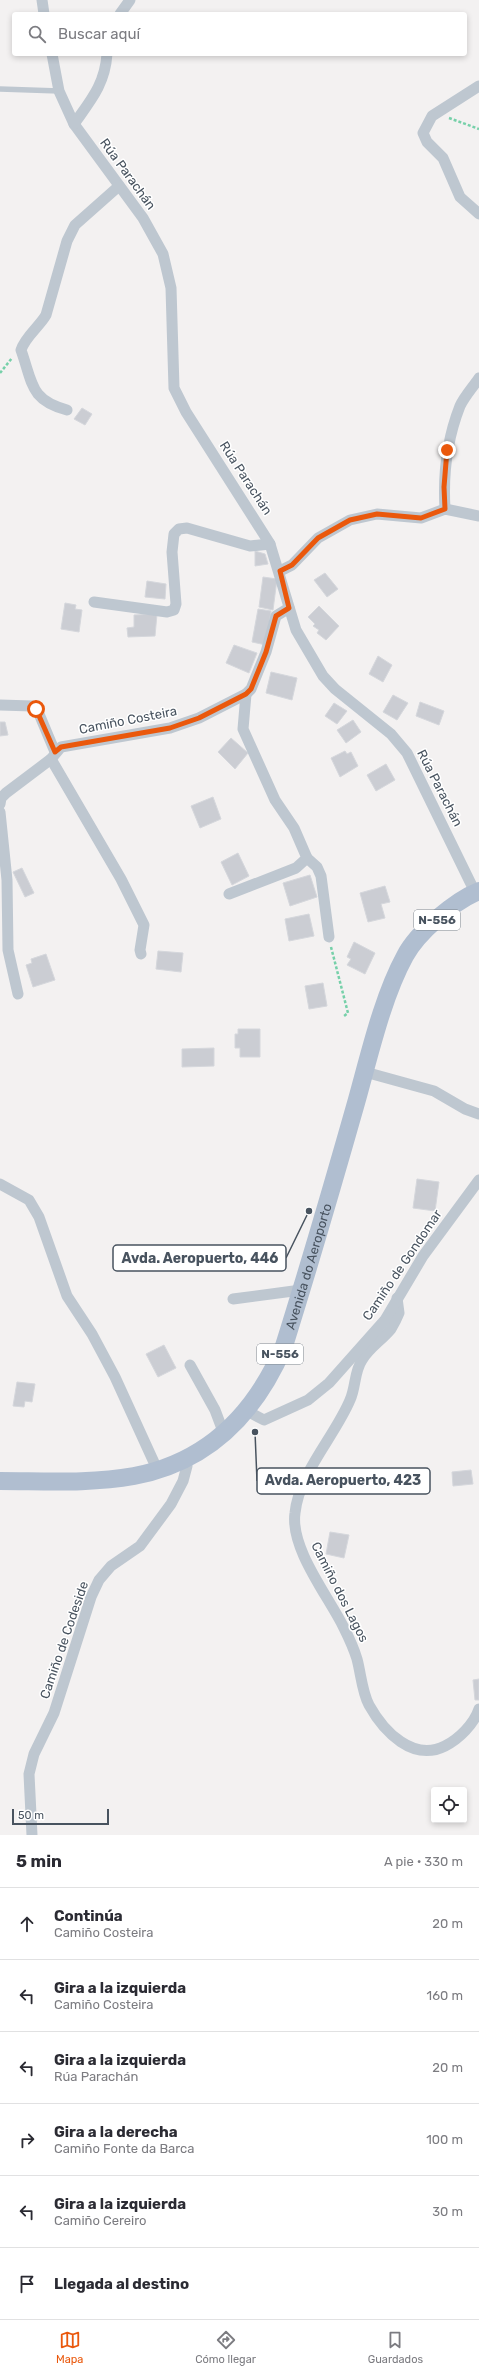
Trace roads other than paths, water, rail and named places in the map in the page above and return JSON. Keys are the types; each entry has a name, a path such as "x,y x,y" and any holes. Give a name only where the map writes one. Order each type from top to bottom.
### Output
{"main road":[{"name":"Avenida do Aeroporto","path":"0,1481 87,1481 134,1475 156,1469 201,1450 224,1434 247,1411 266,1384 275,1366 301,1290 389,992 405,955 425,931 448,911 478,893"}],"street":[{"path":"42,0 44,12"},
{"path":"121,12 130,0"},
{"name":"Rúa Parachán","path":"52,56 59,91 74,124 143,218 163,254 170,288 174,388 186,412 270,544 280,571 296,630 323,676 336,689 391,734 407,753 478,893"},
{"path":"74,124 99,89 106,71 108,56"},
{"path":"479,86 432,116 425,125 423,133 427,142 444,158 460,197 479,214"},
{"path":"68,410 50,405 36,394 22,350 23,343 40,326 46,316 67,241 75,225 119,186"},
{"path":"445,509 444,487 447,450 461,406 479,378"},
{"path":"280,571 292,565 318,538 350,520 377,514 421,518 445,509 479,516"},
{"path":"94,602 167,612 174,610 176,604 172,552 174,534 179,529 187,528 250,546 270,544"},
{"path":"289,608 276,616 266,652 251,689 246,694 242,729 275,800 294,828 307,858 317,867 321,876 329,937"},
{"name":"Camiño Costeira","path":"0,804 1,798 6,793 61,747 185,723 246,694"},
{"path":"0,706 32,706 36,709 53,755 122,879 144,925 140,950 141,954"},
{"path":"0,812 7,880 8,950 18,994"},
{"path":"229,894 296,868 307,858"},
{"path":"365,1072 434,1091 465,1109 479,1114"},
{"name":"Camiño de Gondomar","path":"247,1411 264,1420 319,1392 385,1320 422,1256 479,1180"},
{"path":"0,1184 29,1200 39,1217 67,1296 92,1334 115,1377 156,1469"},
{"path":"233,1299 301,1290"},
{"name":"Camiño dos Lagos","path":"397,1298 399,1313 390,1329 362,1360 357,1371 351,1398 343,1416 322,1446 298,1498 294,1514 298,1538 304,1555 344,1627 354,1651 369,1705 401,1742 418,1752 436,1751 455,1741 477,1717 479,1709"},
{"path":"190,1365 214,1410 224,1434"},
{"name":"Camiño de Codeside","path":"32,1835 29,1774 34,1754 54,1713 91,1597 99,1580 111,1566 140,1546 171,1504 183,1482 187,1466 184,1458"}],"lane":[{"path":"0,88 59,91"}],"place":[{"name":"Avda. Aeropuerto, 446","path":"309,1211"},
{"name":"Avda. Aeropuerto, 423","path":"255,1432"}]}
